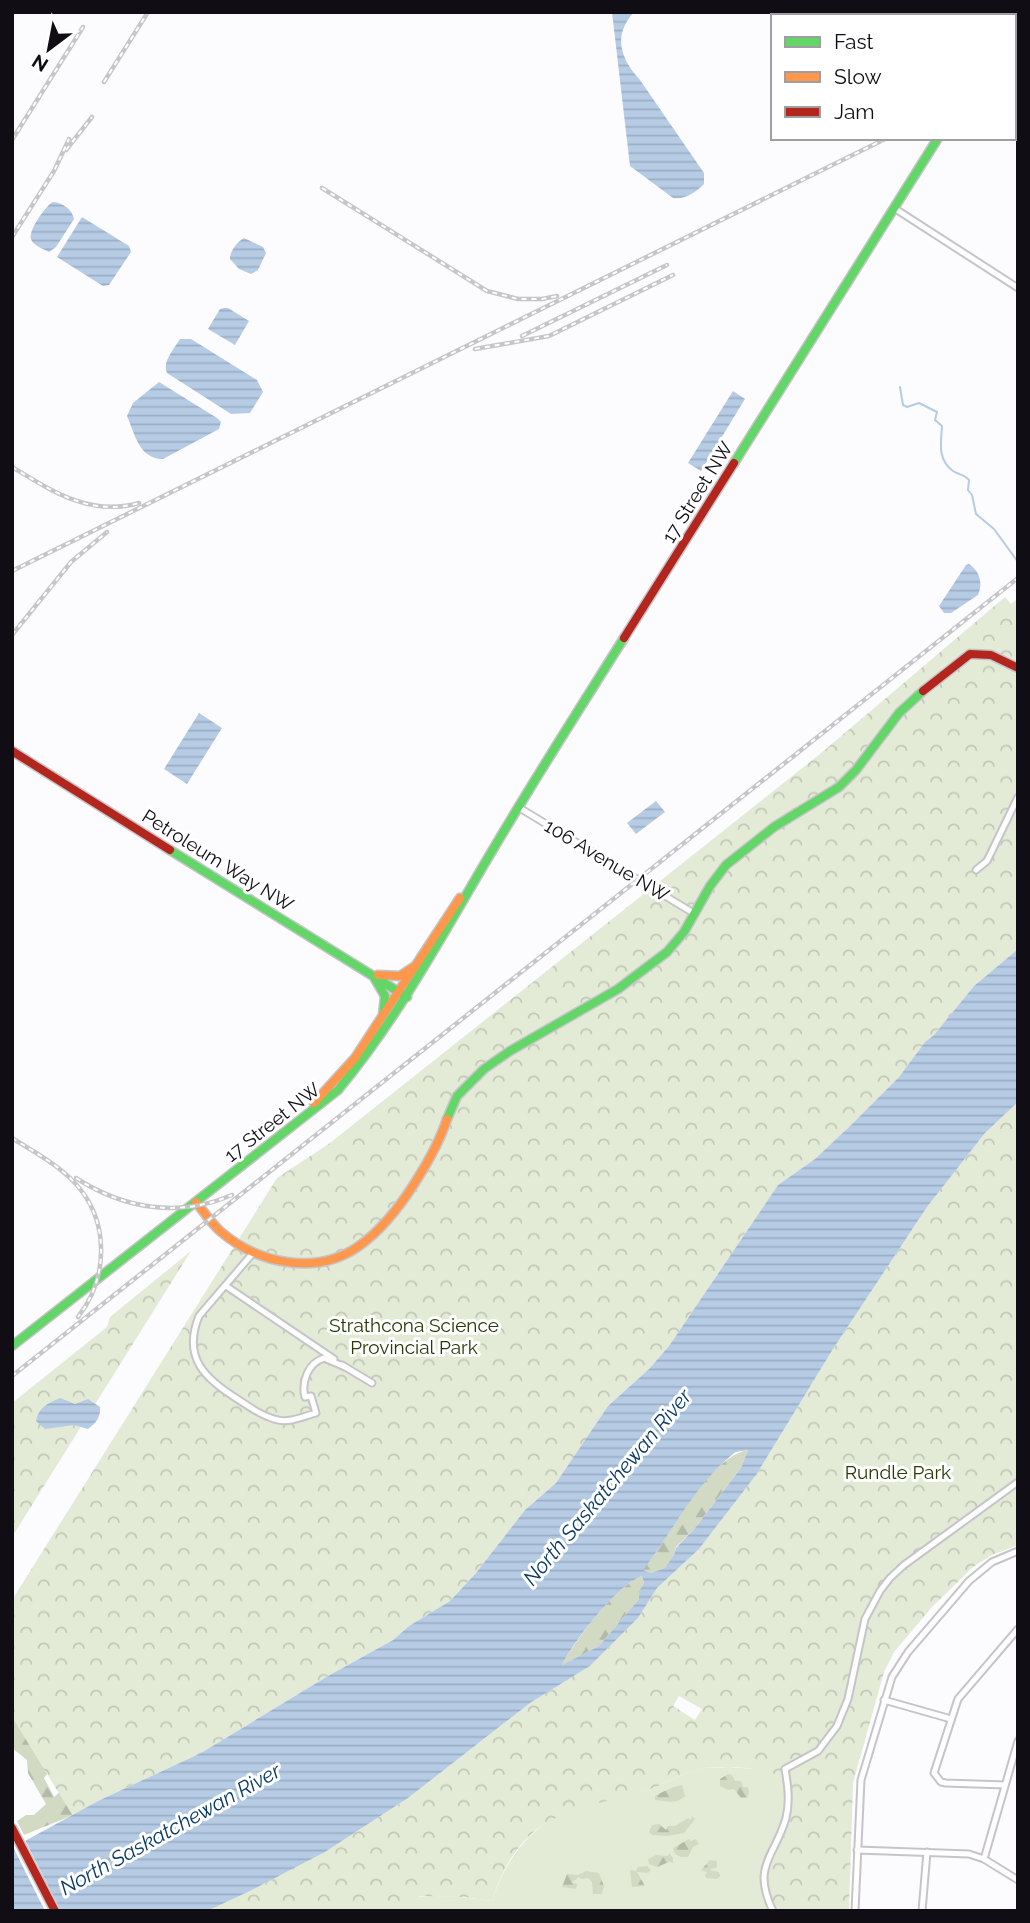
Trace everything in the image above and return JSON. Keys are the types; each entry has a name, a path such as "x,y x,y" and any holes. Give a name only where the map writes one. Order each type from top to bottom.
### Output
{"main road":[{"name":"17 Street NW","path":"12,1346 287,1130 346,1081 362,1063 484,863 937,140"},
{"path":"196,1202 221,1232 253,1253 274,1260 322,1261 344,1255 367,1241 380,1228 424,1168 441,1136 454,1100 470,1081 517,1047 631,980 667,951 687,929 726,865 773,827 841,786 859,767 899,713 963,657 976,652 984,653 1018,668"},
{"name":"Petroleum Way NW","path":"12,751 403,995"},
{"name":"17 Street NW","path":"287,1130 332,1086 403,995 417,965 484,863"},
{"path":"372,974 393,977 417,965"},
{"path":"372,974 386,996 381,1021"},
{"path":"12,1828 55,1911"}],"street":[{"path":"894,208 1018,288"},
{"path":"976,870 987,861 1018,797"},
{"name":"106 Avenue NW","path":"519,807 695,914"},
{"path":"253,1253 199,1316 193,1335 195,1356 199,1365 214,1383 229,1395 257,1412 278,1420 292,1420 316,1413 311,1396 305,1398 303,1385 314,1363 324,1358 345,1367"},
{"path":"226,1286 372,1383"},
{"path":"773,1911 767,1894 765,1872 769,1854 785,1821 789,1793 785,1769 818,1751 837,1726 848,1699 865,1619 880,1591 904,1565 1018,1482"},
{"path":"855,1911 861,1780 884,1700 899,1664 962,1589 986,1566 1018,1552"},
{"path":"1005,1785 940,1782 934,1773 958,1699 1018,1629"},
{"path":"884,1700 951,1719"},
{"path":"984,1859 1018,1741"},
{"path":"857,1850 969,1854 984,1859 1018,1880"},
{"path":"922,1911 927,1852"}],"green space":[{"name":"Strathcona Science Provincial Park","path":"1005,597 1011,604 1018,598 1018,949 974,986 934,1035 925,1042 899,1077 850,1126 815,1159 778,1185 669,1346 649,1369 608,1406 556,1483 525,1510 476,1573 450,1601 409,1626 393,1640 201,1753 100,1800 73,1816 12,1717 12,1600 277,1178 330,1143 820,754"},
{"name":"Rundle Park","path":"1018,1102 1018,1545 992,1555 973,1567 932,1607 894,1652 884,1672 853,1783 849,1911 770,1911 764,1893 763,1874 785,1806 786,1792 781,1779 776,1775 745,1768 721,1767 683,1774 650,1789 577,1809 549,1821 528,1837 515,1853 499,1881 492,1901 421,1896 366,1911 207,1911 325,1852 408,1798 530,1703 590,1666 638,1618 657,1588 699,1549 756,1475 833,1349 927,1207 985,1133","holes":["679,1696 702,1709 695,1720 673,1706"]},
{"path":"191,1251 12,1537 12,1403 107,1327 110,1317"},
{"path":"748,1450 741,1468 695,1528 676,1547 666,1568 651,1573 642,1570 704,1483 733,1456"},
{"path":"642,1576 644,1583 639,1591 639,1599 599,1646 561,1666 576,1642 608,1602"},
{"path":"12,1701 53,1766 44,1778 54,1797 62,1790 78,1813 24,1835 17,1821 26,1815 34,1815 46,1804 28,1773 27,1760 12,1748"},
{"path":"729,1767 772,1772 779,1776 784,1785 783,1821 767,1906 770,1911 366,1911 412,1897 444,1896 492,1901 511,1859 520,1847 542,1825 555,1817 579,1807 647,1790 695,1770"},
{"path":"728,1774 732,1775 735,1781 741,1781 743,1787 748,1787 747,1798 741,1798 734,1789 728,1790 720,1786 720,1779"},
{"path":"682,1785 685,1796 682,1799 671,1802 655,1800 658,1794"},
{"path":"692,1816 695,1819 684,1833 668,1836 652,1835 649,1832 652,1825 659,1824 666,1830 668,1826 675,1826 688,1818 691,1820"},
{"path":"689,1839 696,1839 699,1844 693,1847 688,1857 675,1854 673,1848"},
{"path":"669,1853 673,1863 657,1867 649,1864 648,1859 656,1855 668,1856"},
{"path":"710,1860 717,1861 717,1867 709,1870 719,1872 717,1879 706,1878 707,1872 701,1870"},
{"path":"647,1866 651,1870 648,1873 637,1872 645,1886 632,1887 630,1870 636,1871 638,1867"},
{"path":"586,1871 599,1873 604,1886 602,1894 593,1894 592,1882 588,1878 578,1877 571,1882 577,1884 576,1889 562,1887 567,1874 578,1875"}],"water":[{"path":"612,12 634,12 623,30 621,39 624,56 704,173 704,184 686,197 673,198 630,166"},
{"path":"53,202 66,207 74,219 56,247 49,252 38,247 31,235 38,219"},
{"path":"82,217 129,246 131,252 109,285 103,286 57,257"},
{"path":"244,238 263,247 266,253 258,270 251,274 239,269 230,259 234,247"},
{"path":"228,308 249,321 235,345 208,329 220,309"},
{"path":"180,339 191,339 257,380 263,392 250,413 231,414 167,373 167,360"},
{"path":"159,382 221,422 219,429 163,459 148,455 143,450 127,416 133,403"},
{"path":"733,391 745,399 701,471 688,463"},
{"path":"969,564 976,570 979,578 978,595 951,613 944,613 939,606"},
{"path":"199,713 222,728 187,784 164,769"},
{"path":"656,801 665,812 636,834 627,823"},
{"name":"North Saskatchewan River","path":"1018,949 1018,1102 985,1133 927,1207 833,1349 756,1475 699,1549 657,1588 638,1618 590,1666 530,1703 408,1798 325,1852 207,1911 12,1911 12,1848 100,1800 201,1753 393,1640 409,1626 450,1601 476,1573 525,1510 556,1483 608,1406 649,1369 669,1346 778,1185 815,1159 899,1077 925,1042 934,1035 974,986","holes":["748,1450 741,1468 695,1528 676,1548 665,1568 651,1573 643,1570 719,1466 734,1453","642,1576 644,1583 639,1591 639,1599 599,1646 562,1665 576,1642 609,1602 632,1581"]},
{"path":"60,1398 75,1404 88,1399 100,1407 100,1414 88,1429 74,1425 45,1429 36,1421 39,1413"}],"pier":[{"path":"24,1838 61,1911 45,1911 12,1845"}],"waterway":[{"path":"900,387 903,405 907,407 919,403 937,412 935,420 942,426 941,450 944,461 953,471 969,480 968,490 972,495 976,514 994,529 1018,562"}],"railway":[{"path":"104,82 148,12"},
{"path":"12,140 83,27"},
{"path":"66,150 92,117"},
{"path":"12,237 54,171 69,139"},
{"path":"12,571 883,140"},
{"path":"322,188 487,291 518,299 557,296"},
{"path":"522,336 667,265"},
{"path":"475,349 549,336 673,275"},
{"path":"12,467 57,493 88,504 104,507 139,503"},
{"path":"12,635 71,562 107,532"},
{"path":"12,1376 1018,578"},
{"path":"12,1138 45,1158 74,1182 94,1213 99,1231 100,1267 96,1284 78,1317"},
{"path":"76,1178 113,1197 152,1207 192,1206 232,1195"}],"traffic: fast":[{"path":"734,463 937,140"},
{"path":"12,1346 338,1090 403,1000 624,638"},
{"path":"447,1119 457,1096 484,1069 510,1051 618,989 667,952 684,932 710,886 726,865 774,827 839,787 856,770 899,713 923,691"},
{"path":"170,850 407,997"},
{"path":"375,979 385,996 383,1015"}],"traffic: slow":[{"path":"314,1103 355,1058 460,898"},
{"path":"378,975 400,976 415,966"},
{"path":"196,1202 220,1231 252,1251 288,1262 325,1261 359,1246 398,1208 429,1159 447,1119"}],"traffic: jam":[{"path":"624,638 734,463"},
{"path":"923,691 970,654 991,655 1018,668"},
{"path":"12,751 170,850"},
{"path":"12,1828 55,1911"}]}
